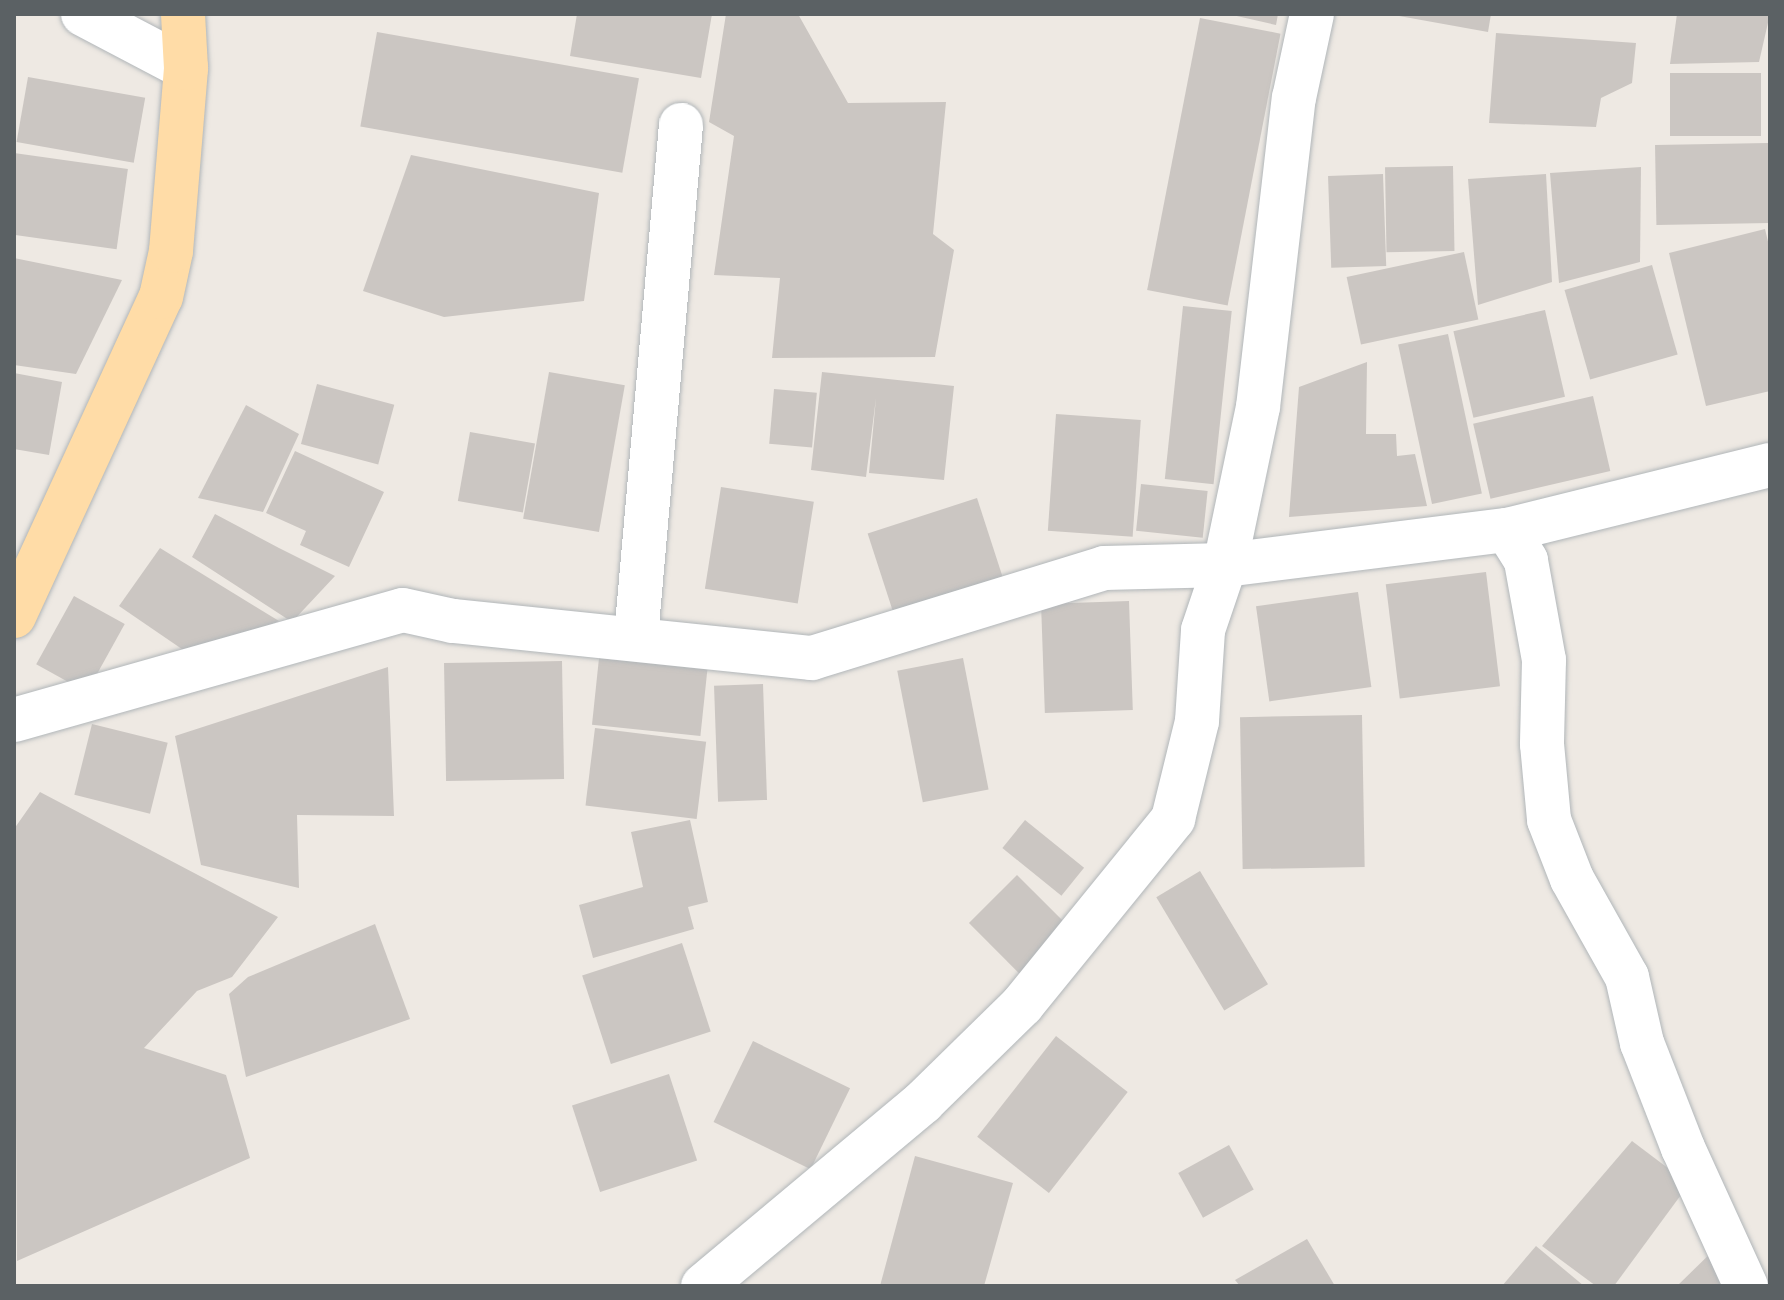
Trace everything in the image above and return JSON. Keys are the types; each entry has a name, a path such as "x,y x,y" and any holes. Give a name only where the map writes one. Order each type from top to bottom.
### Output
{"main road":[{"path":"14,616 161,297 171,251 186,68 183,14"}],"street":[{"path":"83,14 186,68"},
{"path":"703,1286 923,1102 1022,1005 1173,819 1197,721 1203,630 1225,565 1258,407 1294,98 1312,14"},
{"path":"636,637 681,125"},
{"path":"14,720 403,610 453,621 636,637 812,658 1104,568 1225,565 1507,530 1770,465"},
{"path":"1507,530 1526,561 1544,660 1542,744 1549,820 1572,879 1627,977 1642,1043 1667,1109 1746,1286"}],"building":[{"path":"577,14 712,14 701,78 570,56"},
{"path":"726,14 798,14 848,103 946,102 933,234 954,250 935,357 772,358 780,278 714,275 734,136 709,122"},
{"path":"1228,14 1278,14 1276,25"},
{"path":"1388,14 1491,14 1488,32"},
{"path":"1677,14 1770,14 1759,62 1670,64"},
{"path":"1200,18 1280,34 1228,306 1147,290"},
{"path":"377,32 639,78 622,173 360,127"},
{"path":"1496,33 1636,43 1632,83 1601,98 1596,127 1489,123"},
{"path":"1670,73 1761,73 1761,136 1670,136"},
{"path":"28,77 145,98 134,163 17,142"},
{"path":"1768,143 1769,223 1656,225 1655,145"},
{"path":"14,153 128,169 117,249 14,235"},
{"path":"411,155 599,193 584,301 444,317 363,291"},
{"path":"1453,166 1454,251 1386,252 1385,167"},
{"path":"1641,167 1640,262 1559,283 1550,173"},
{"path":"1383,174 1386,266 1331,268 1328,176"},
{"path":"1546,174 1552,282 1478,305 1468,179"},
{"path":"1765,229 1770,250 1770,391 1706,406 1669,253"},
{"path":"1464,252 1478,319 1361,344 1347,277"},
{"path":"14,258 122,280 76,374 14,365"},
{"path":"1652,265 1678,354 1590,379 1565,290"},
{"path":"1183,306 1232,311 1214,484 1165,479"},
{"path":"1545,310 1565,397 1473,418 1453,331"},
{"path":"1448,334 1482,493 1432,504 1398,345"},
{"path":"1367,362 1366,434 1396,434 1397,456 1415,454 1427,506 1289,517 1299,387"},
{"path":"549,372 625,385 599,532 523,519"},
{"path":"822,372 954,386 944,480 869,473 876,398 866,477 811,470"},
{"path":"14,373 62,382 49,455 14,449"},
{"path":"317,384 394,405 378,465 301,444"},
{"path":"774,389 817,393 812,448 769,444"},
{"path":"1593,396 1610,471 1490,499 1473,424"},
{"path":"246,405 299,434 263,512 198,498"},
{"path":"1056,414 1141,420 1133,537 1048,531"},
{"path":"470,432 535,443 523,512 458,501"},
{"path":"295,451 384,492 349,567 300,545 306,531 266,513"},
{"path":"1141,484 1208,491 1203,538 1136,531"},
{"path":"721,487 814,502 798,603 705,589"},
{"path":"977,498 1003,577 893,612 868,534"},
{"path":"215,514 335,576 292,622 192,557"},
{"path":"160,548 279,621 195,658 119,606"},
{"path":"1486,572 1500,686 1400,698 1386,584"},
{"path":"1358,592 1371,687 1269,701 1256,606"},
{"path":"74,596 125,624 87,692 36,664"},
{"path":"1129,601 1133,710 1045,713 1041,604"},
{"path":"599,658 707,669 700,736 592,725"},
{"path":"963,658 989,790 923,802 897,671"},
{"path":"562,661 564,779 446,781 444,663"},
{"path":"388,667 394,816 297,815 299,888 201,865 175,736"},
{"path":"763,684 767,800 718,802 714,686"},
{"path":"1362,715 1365,867 1243,869 1240,717"},
{"path":"92,724 168,743 150,814 74,795"},
{"path":"595,728 706,742 697,819 585,805"},
{"path":"40,792 278,917 232,977 197,991 144,1048 226,1075 250,1158 17,1261 14,829"},
{"path":"690,820 708,902 688,907 694,929 593,958 579,905 643,887 631,832"},
{"path":"1025,820 1084,868 1061,896 1002,848"},
{"path":"1200,871 1268,984 1224,1010 1156,897"},
{"path":"1017,875 1073,931 1025,979 969,923"},
{"path":"375,924 410,1019 246,1077 229,994 248,977"},
{"path":"682,943 711,1031 611,1064 582,975"},
{"path":"1056,1036 1128,1092 1049,1193 977,1137"},
{"path":"753,1041 850,1088 811,1169 714,1122"},
{"path":"669,1074 697,1161 600,1192 572,1106"},
{"path":"1632,1141 1689,1184 1614,1286 1596,1286 1542,1246"},
{"path":"1229,1145 1254,1190 1203,1218 1178,1173"},
{"path":"915,1156 1013,1183 984,1286 880,1286"},
{"path":"1307,1239 1335,1286 1240,1286 1235,1280"},
{"path":"1719,1245 1735,1286 1677,1286"},
{"path":"1536,1246 1584,1286 1502,1286"}]}
